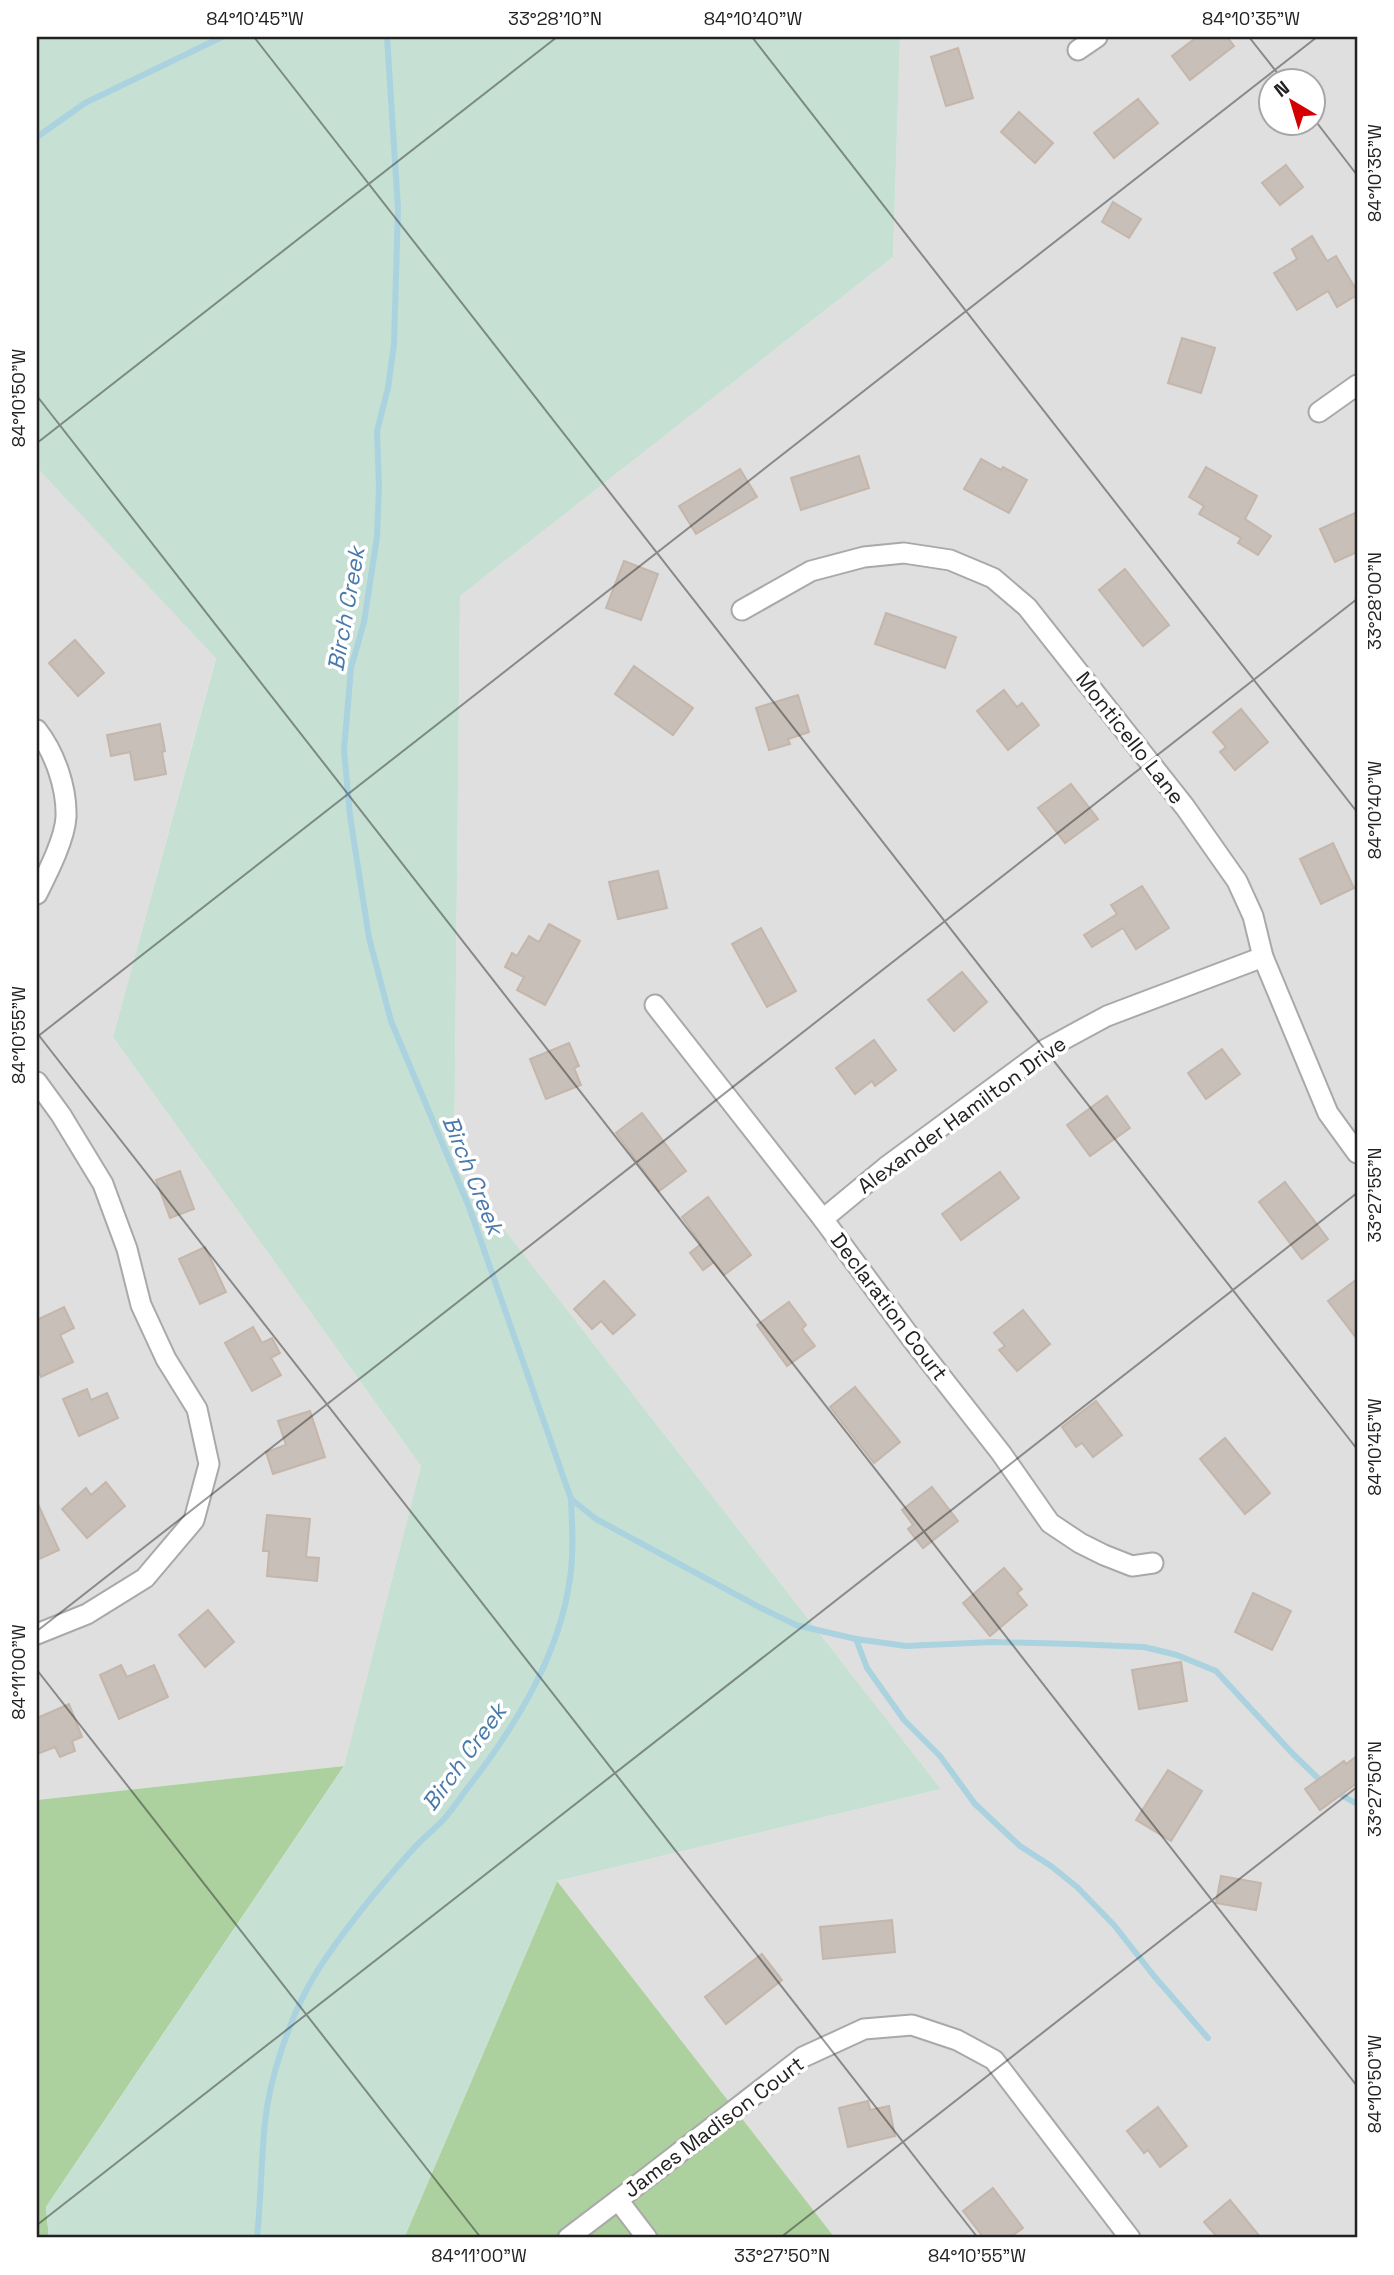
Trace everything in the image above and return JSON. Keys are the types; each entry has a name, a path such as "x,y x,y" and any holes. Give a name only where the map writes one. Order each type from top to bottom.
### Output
{"street":[{"path":"1078,50 1097,37"},
{"path":"1319,412 1357,385"},
{"name":"Monticello Lane","path":"742,610 811,571 864,557 904,553 950,560 993,578 1027,607 1185,807 1237,881 1253,916 1263,957 1328,1113 1357,1153"},
{"path":"37,730 46,742 61,779 66,818 52,861 37,894"},
{"name":"Alexander Hamilton Drive","path":"823,1219 886,1167 1046,1049 1107,1016 1263,957"},
{"name":"Declaration Court","path":"655,1005 823,1219 1001,1453 1050,1523 1080,1543 1132,1566 1153,1563"},
{"path":"37,1082 61,1115 103,1184 127,1249 141,1305 166,1359 197,1409 209,1464 194,1520 145,1578 87,1614 37,1634"},
{"name":"James Madison Court","path":"568,2238 803,2057 864,2029 912,2025 957,2040 993,2060 1130,2238"},
{"path":"618,2200 647,2238"}],"shaded area":[{"path":"900,37 1357,37 1357,2238 835,2238 557,1881 941,1789 454,1165 460,596 893,257"},
{"path":"37,468 216,657 113,1037 421,1466 344,1766 37,1800"}],"green space":[{"path":"37,37 900,37 893,257 460,596 454,1165 941,1789 557,1881 404,2238 49,2238 46,2207 344,1766 421,1466 113,1037 216,658 37,468"},
{"path":"344,1766 46,2207 49,2238 37,2238 37,1800"},
{"path":"557,1881 835,2238 404,2238"}],"building":[{"path":"1197,37 1227,37 1234,46 1190,80 1172,56"},
{"path":"958,48 973,98 946,106 931,57"},
{"path":"1138,99 1158,123 1114,158 1094,133"},
{"path":"1019,112 1053,143 1035,163 1001,132"},
{"path":"1286,165 1303,187 1280,205 1262,183"},
{"path":"1113,202 1141,219 1129,238 1102,222"},
{"path":"1312,236 1327,261 1336,256 1357,295 1337,307 1328,291 1297,310 1274,273 1297,259 1292,249"},
{"path":"1182,338 1215,348 1201,393 1168,383"},
{"path":"859,456 869,488 801,510 791,478"},
{"path":"981,459 1027,480 1009,513 964,489"},
{"path":"1206,467 1257,496 1245,519 1271,536 1258,555 1238,543 1241,538 1199,514 1204,506 1189,497"},
{"path":"740,469 757,497 696,534 679,506"},
{"path":"1357,512 1357,552 1335,562 1320,529"},
{"path":"624,561 658,574 641,620 606,608"},
{"path":"1125,569 1169,625 1143,646 1099,590"},
{"path":"886,613 956,637 945,668 875,644"},
{"path":"75,640 104,673 78,696 49,663"},
{"path":"634,666 693,708 673,735 615,694"},
{"path":"1004,690 1017,707 1022,703 1039,725 1008,750 977,711"},
{"path":"798,695 809,732 788,739 790,744 769,750 756,708"},
{"path":"1241,709 1268,742 1235,770 1220,752 1226,747 1213,732"},
{"path":"160,724 166,774 135,780 130,752 111,756 107,735"},
{"path":"1071,784 1098,819 1065,843 1038,808"},
{"path":"1333,843 1354,888 1321,904 1300,859"},
{"path":"658,871 667,908 618,919 609,882"},
{"path":"1142,886 1169,928 1136,949 1123,928 1092,947 1084,935 1117,914 1111,905"},
{"path":"549,924 580,941 545,1005 517,990 524,977 505,967 512,953 517,956 529,936 539,942"},
{"path":"761,928 796,991 767,1007 732,944"},
{"path":"962,972 987,1002 954,1031 928,1000"},
{"path":"874,1040 896,1070 875,1086 872,1081 855,1094 836,1068"},
{"path":"569,1043 579,1066 574,1068 581,1085 546,1099 530,1059"},
{"path":"1222,1049 1240,1074 1206,1099 1188,1073"},
{"path":"1107,1096 1130,1128 1090,1156 1067,1125"},
{"path":"642,1113 686,1171 659,1191 616,1133"},
{"path":"180,1171 194,1209 170,1218 156,1180"},
{"path":"1000,1172 1019,1198 961,1240 942,1214"},
{"path":"1285,1182 1328,1239 1302,1259 1259,1202"},
{"path":"708,1197 751,1255 724,1275 714,1262 703,1270 690,1253 701,1244 682,1217"},
{"path":"205,1247 226,1292 200,1304 179,1259"},
{"path":"1357,1279 1357,1339 1328,1301"},
{"path":"604,1281 635,1315 613,1334 601,1321 592,1329 574,1309"},
{"path":"789,1302 806,1325 802,1329 815,1346 787,1366 757,1325"},
{"path":"64,1307 74,1328 60,1335 73,1362 41,1377 37,1368 37,1320"},
{"path":"1023,1310 1050,1344 1017,1371 999,1350 1005,1346 994,1333"},
{"path":"253,1327 262,1343 272,1338 280,1353 271,1358 281,1375 252,1391 225,1343"},
{"path":"855,1387 900,1442 874,1463 830,1407"},
{"path":"87,1389 91,1400 107,1393 118,1418 79,1436 63,1399"},
{"path":"1096,1401 1122,1435 1093,1457 1082,1443 1076,1447 1062,1427"},
{"path":"310,1411 325,1457 273,1474 266,1452 286,1445 278,1421"},
{"path":"1225,1438 1270,1493 1245,1514 1200,1459"},
{"path":"106,1482 125,1506 87,1538 62,1509 86,1488 91,1495"},
{"path":"932,1487 958,1521 923,1548 908,1529 913,1525 902,1510"},
{"path":"37,1502 59,1550 37,1560"},
{"path":"267,1515 310,1519 306,1557 319,1558 317,1581 267,1576 269,1551 263,1551"},
{"path":"1004,1568 1022,1589 1017,1593 1027,1605 990,1636 963,1603"},
{"path":"1253,1593 1291,1611 1272,1650 1235,1632"},
{"path":"208,1610 234,1642 205,1667 179,1635"},
{"path":"1181,1662 1187,1701 1139,1709 1132,1670"},
{"path":"121,1665 127,1677 154,1665 168,1697 119,1719 100,1675"},
{"path":"69,1704 82,1737 72,1741 75,1751 60,1757 55,1747 37,1754 37,1718"},
{"path":"1357,1756 1357,1783 1320,1810 1305,1789 1344,1761 1346,1764"},
{"path":"1168,1770 1202,1791 1171,1841 1136,1820"},
{"path":"1221,1876 1261,1883 1256,1910 1216,1903"},
{"path":"892,1920 895,1952 823,1959 820,1927"},
{"path":"762,1954 782,1980 726,2024 705,1997"},
{"path":"868,2101 870,2110 889,2106 895,2136 848,2147 839,2108"},
{"path":"1158,2107 1187,2146 1160,2167 1148,2150 1144,2153 1127,2131"},
{"path":"993,2188 1023,2228 1009,2238 984,2238 963,2211"},
{"path":"1230,2200 1261,2238 1218,2238 1204,2222"}],"waterway":[{"path":"37,137 85,103 222,37"},
{"name":"Birch Creek","path":"257,2238 268,2104 277,2065 298,2007 316,1973 350,1924 414,1848 448,1814 521,1711 535,1686 557,1633 565,1606 572,1558 571,1499 469,1207 391,1021 369,938 350,816 344,750 351,668 364,622 377,537 377,431 388,388 394,344 398,208 387,37"},
{"path":"571,1499 596,1519 796,1625 856,1639 906,1646 992,1642 1073,1644 1144,1647 1177,1655 1216,1671 1324,1784"},
{"path":"856,1639 867,1668 904,1720 940,1756 975,1804 1020,1846 1077,1887 1114,1925 1208,2038"},
{"path":"1336,1792 1357,1804"}]}
